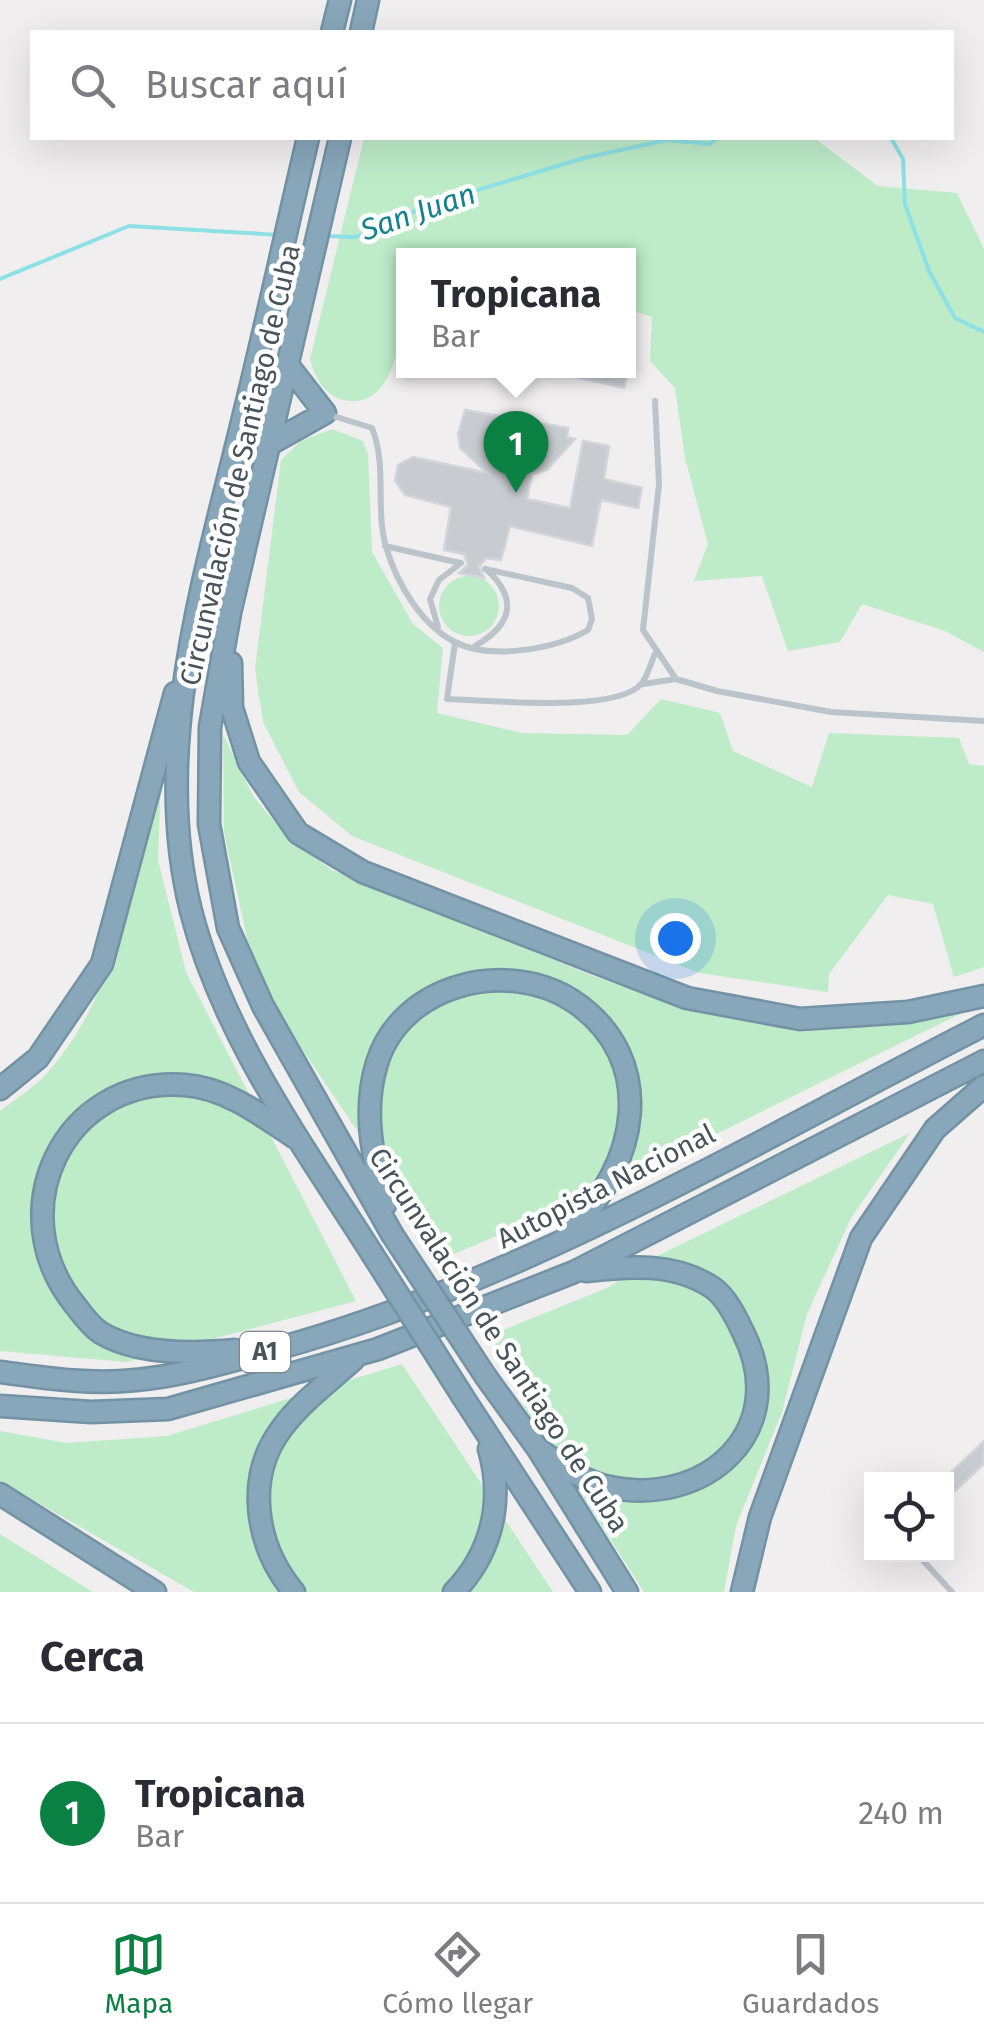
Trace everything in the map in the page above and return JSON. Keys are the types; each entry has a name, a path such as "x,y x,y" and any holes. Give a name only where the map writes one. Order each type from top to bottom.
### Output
{"highway":[{"path":"332,30 340,0"},
{"path":"361,30 368,0"},
{"name":"Circunvalación de Santiago de Cuba","path":"340,140 230,613 210,728 209,824 214,872 228,928 262,1006 392,1234 538,1449 626,1592"},
{"name":"Circunvalación de Santiago de Cuba","path":"306,147 194,619 176,779 191,912 211,968 264,1085 590,1592"},
{"path":"268,445 325,413 287,364"},
{"path":"230,613 232,708 248,762 298,833 363,872 687,998 800,1019 908,1012 984,996"},
{"path":"0,1089 38,1058 102,964 194,619"},
{"path":"392,1234 373,1159 368,1105 378,1060 394,1030 421,1004 457,986 492,980 528,983 571,1000 613,1045 629,1086 630,1125 620,1164 595,1206 563,1235 518,1263"},
{"name":"Autopista Nacional","path":"0,1372 83,1382 136,1380 197,1370 296,1343 518,1263 984,1025"},
{"name":"A1","path":"0,1406 91,1412 168,1409 360,1354 574,1272 984,1062"},
{"path":"296,1343 206,1352 147,1348 100,1332 59,1286 43,1250 41,1212 47,1176 60,1142 96,1104 148,1086 188,1085 245,1104 302,1143"},
{"path":"742,1592 760,1517 861,1238 935,1129 984,1086"},
{"path":"538,1449 581,1478 609,1487 661,1490 690,1484 716,1468 739,1446 754,1416 759,1388 753,1352 734,1313 714,1288 678,1273 637,1265 574,1272"},
{"path":"294,1592 275,1570 262,1532 261,1472 280,1430 360,1354"},
{"path":"454,1592 468,1578 490,1537 497,1476 484,1428"},
{"path":"0,1494 156,1592"}],"lane":[{"path":"655,400 659,484 644,630 676,679"},
{"path":"325,413 372,428 383,463 385,546 403,590 455,642 474,646 528,647 572,640 588,630 592,619 588,598 572,588 485,568 505,589 510,605 507,620 497,632 474,646"},
{"path":"385,546 462,563 439,580 430,599 440,630"},
{"path":"455,642 447,699 581,701 623,696 641,684 676,679 716,691 831,712 984,721"},
{"path":"641,684 656,653"},
{"path":"924,1562 952,1592"}],"green space":[{"path":"364,140 817,140 878,186 957,193 984,249 984,652 945,631 862,604 840,642 788,651 762,576 694,581 708,544 685,458 675,388 650,361 652,317 636,311 636,248 396,248 396,352 382,386 369,398 350,401 334,397 319,381 310,359"},
{"path":"332,429 363,441 368,454 372,552 413,624 443,648 437,713 522,733 627,735 661,699 720,713 733,751 812,787 829,733 959,738 969,764 984,766 984,967 954,977 933,904 888,895 829,974 828,992 699,973 352,836 299,792 263,722 255,669 281,460 301,441"},
{"path":"469,576 490,585 499,606 490,627 469,636 448,627 439,606 448,585"},
{"path":"223,734 253,796 290,840 332,870 593,976 689,1009 803,1032 966,1011 590,1196 433,1263 381,1166 273,1006 251,957 224,832"},
{"path":"161,777 158,860 186,972 356,1301 126,1362 0,1351 0,1111 48,1072 92,1006 121,932"},
{"path":"910,1133 851,1218 807,1314 782,1412 736,1526 724,1592 644,1592 554,1451 539,1438 491,1335 607,1288 655,1257"},
{"path":"402,1364 553,1592 194,1592 0,1481 0,1431 67,1443 167,1436"},
{"path":"0,1534 88,1589 93,1592 0,1592"}],"building":[{"path":"580,378 626,378 624,388"},
{"path":"465,410 568,428 567,437 575,439 547,470 532,474 527,499 570,508 583,441 609,446 604,479 642,488 638,508 601,500 592,546 510,526 501,560 486,558 479,567 484,578 459,573 468,565 464,554 444,550 451,507 405,495 395,481 398,465 413,457 487,473 460,448 458,434"},
{"path":"984,1441 984,1464 955,1491 951,1472"}],"waterway":[{"name":"San Juan","path":"324,236 354,237 387,228 421,207 584,158 667,140"},
{"name":"San Juan","path":"667,140 710,144 715,140"},
{"name":"San Juan","path":"892,140 903,159 905,204 929,271 955,318 984,332"},
{"name":"San Juan","path":"0,279 129,226 279,235"}],"place":[{"name":"Tropicana","path":"516,493"}]}
